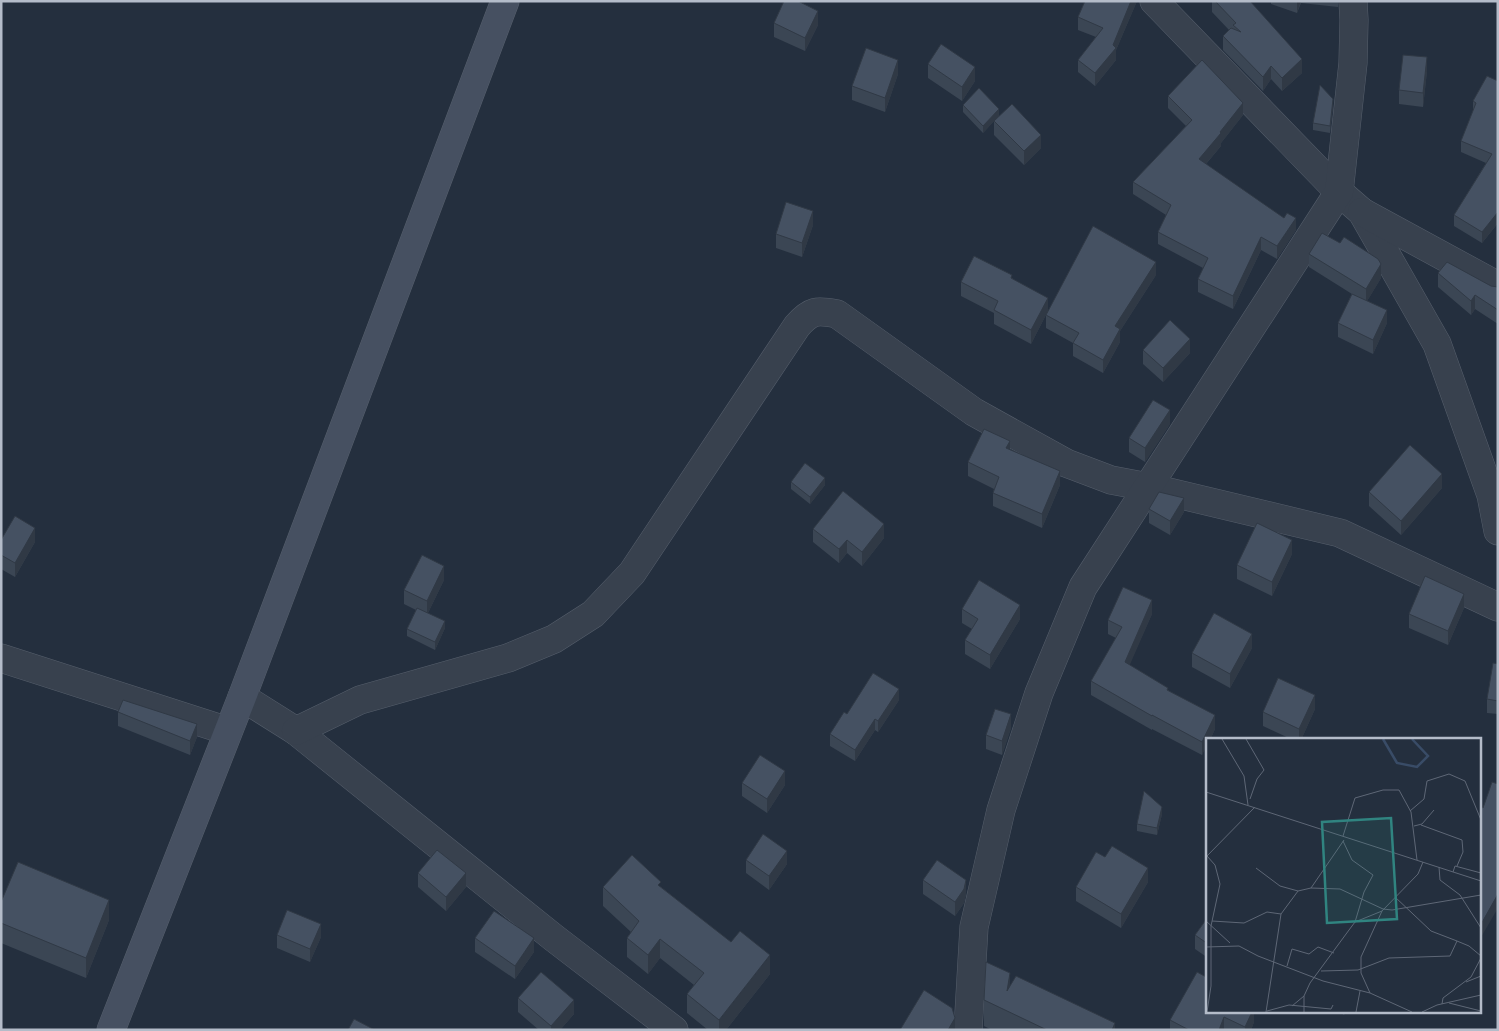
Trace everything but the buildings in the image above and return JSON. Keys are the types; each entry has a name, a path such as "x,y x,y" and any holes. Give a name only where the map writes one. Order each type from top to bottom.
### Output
{"street":[{"path":"111,1030 242,697 505,1"},
{"path":"968,1030 974,927 1001,810 1039,694 1083,586 1339,192 1353,62 1353,1"},
{"path":"1162,4 1339,192 1362,212 1498,286"},
{"path":"1362,212 1437,344 1491,495 1498,530"},
{"path":"296,731 360,700 508,658 554,639 593,614 632,573 796,326 805,317 814,312 821,311 838,314 974,412 1066,463 1111,480 1148,487 1340,533 1498,607"},
{"path":"1,658 228,731"},
{"path":"242,697 296,731 554,938 674,1030"}]}
